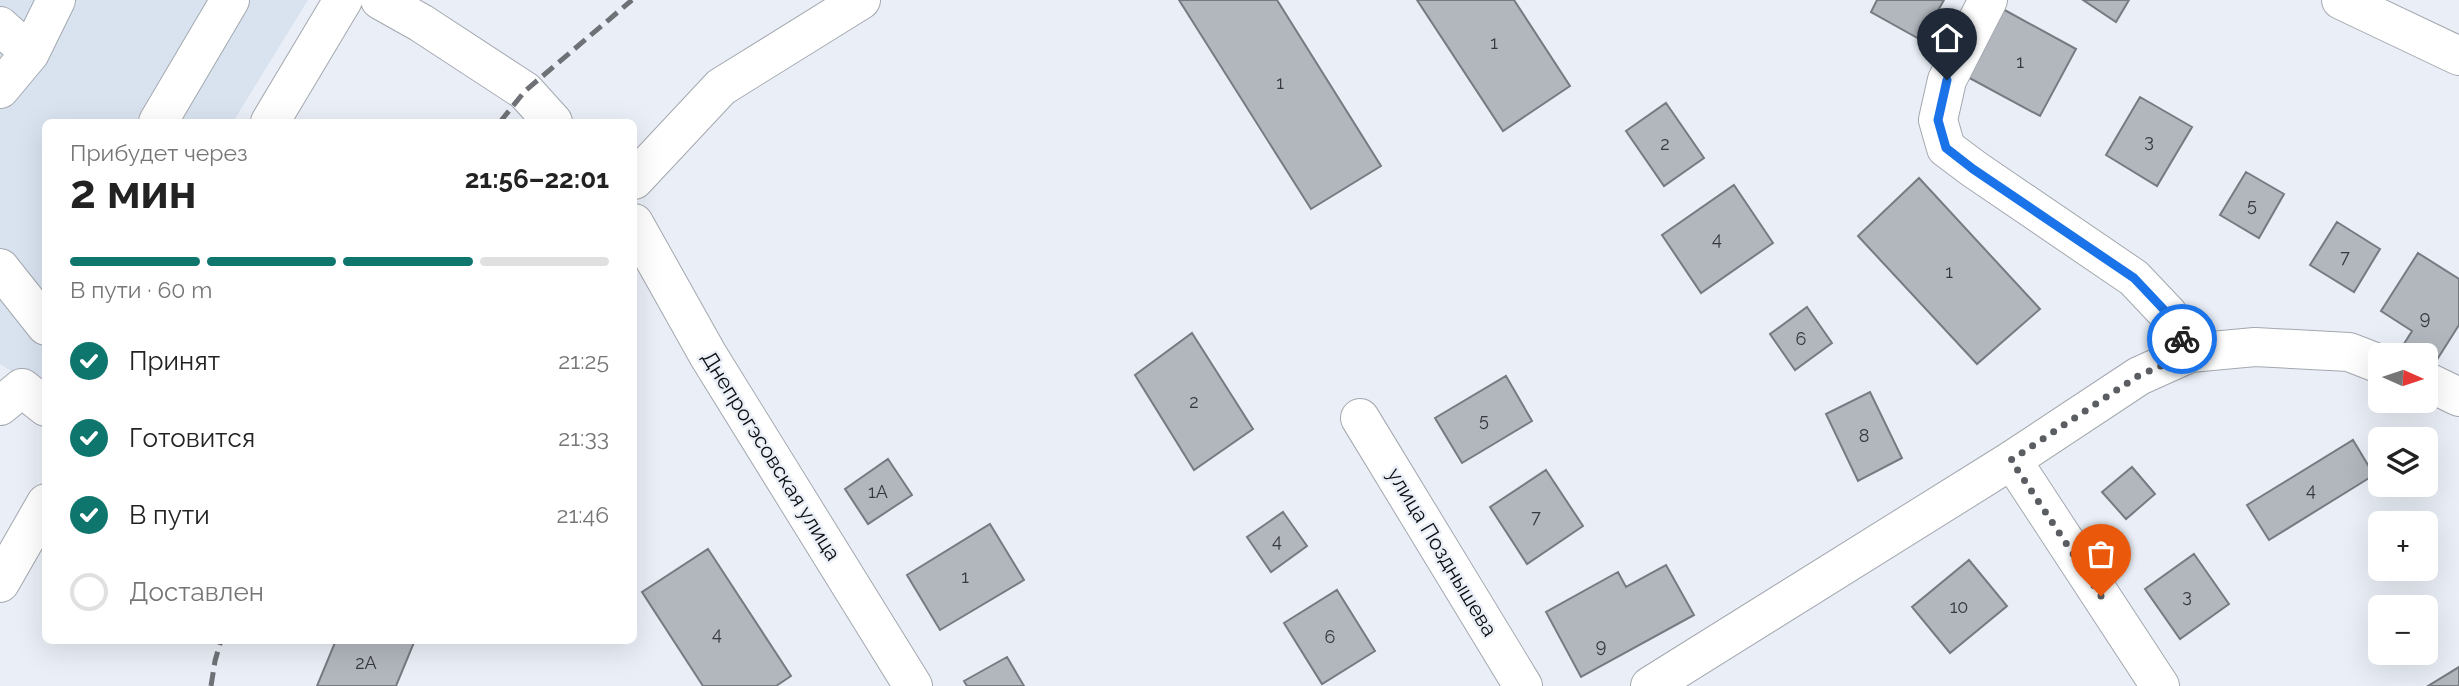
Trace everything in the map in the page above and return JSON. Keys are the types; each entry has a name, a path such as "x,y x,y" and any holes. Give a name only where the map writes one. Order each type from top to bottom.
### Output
{"street":[{"path":"0,89 30,53 57,0"},
{"path":"160,119 230,0"},
{"path":"272,119 343,0"},
{"path":"380,0 421,23 525,91 550,119"},
{"path":"637,177 721,87 861,0"},
{"path":"1988,0 1947,80 1938,120 1946,148 2134,278 2168,314 2190,353"},
{"path":"2341,0 2459,56"},
{"path":"0,26 30,53"},
{"name":"Днепрогэсовская улица","path":"637,228 708,355 913,686"},
{"path":"0,268 42,318"},
{"path":"1650,686 2011,460 2138,376 2190,353 2255,347 2348,352 2368,360"},
{"path":"2438,387 2459,397"},
{"name":"улица Позднышева","path":"1360,418 1523,686"},
{"path":"2011,460 2160,686"},
{"path":"0,583 42,510"}],"shaded area":[{"path":"0,0 308,0 235,119 42,119 42,391 0,364"}],"building":[{"path":"1179,0 1277,0 1381,166 1311,209"},
{"path":"1417,0 1514,0 1570,86 1503,131"},
{"path":"1877,0 1944,0 1921,40 1871,12"},
{"path":"2083,0 2129,0 2116,22"},
{"path":"2001,8 2076,49 2040,116 1964,75"},
{"path":"2140,97 2192,127 2157,186 2106,155"},
{"path":"1666,103 1704,158 1664,186 1626,131"},
{"path":"2246,172 2284,194 2259,238 2220,215"},
{"path":"1919,178 2040,309 1977,364 1858,236"},
{"path":"1734,185 1773,243 1701,293 1662,235"},
{"path":"2337,222 2380,249 2354,292 2310,265"},
{"path":"2418,253 2459,279 2459,325 2438,358 2438,343 2404,343 2412,331 2381,311"},
{"path":"1807,307 1832,343 1795,370 1770,334"},
{"path":"1192,333 1253,429 1194,470 1135,375"},
{"path":"1506,376 1532,421 1462,463 1435,418"},
{"path":"1870,392 1902,458 1858,481 1826,414"},
{"path":"2353,440 2368,465 2368,479 2269,540 2247,505"},
{"path":"888,459 912,495 868,524 845,489"},
{"path":"2132,467 2155,494 2126,519 2102,492"},
{"path":"1546,470 1583,526 1527,564 1490,507"},
{"path":"1283,512 1307,546 1271,572 1247,537"},
{"path":"990,524 1024,580 940,630 907,575"},
{"path":"708,549 791,676 776,686 703,686 642,592"},
{"path":"2194,554 2229,604 2180,639 2145,589"},
{"path":"1969,560 2007,606 1950,653 1912,607"},
{"path":"1666,565 1694,615 1581,677 1546,612 1618,572 1626,587"},
{"path":"1337,590 1375,651 1322,684 1284,623"},
{"path":"334,644 413,644 396,686 317,686"},
{"path":"1007,657 1024,686 967,686 964,681"},
{"path":"2459,667 2459,686 2428,686"}],"railway":[{"path":"502,119 525,91 632,0"},
{"path":"211,686 220,644"}],"way so far":[{"path":"2101,596 2011,460 2138,376 2190,353 2182,339"}],"route":[{"path":"1947,80 1938,120 1946,148 2134,278 2168,314 2182,339"}]}
